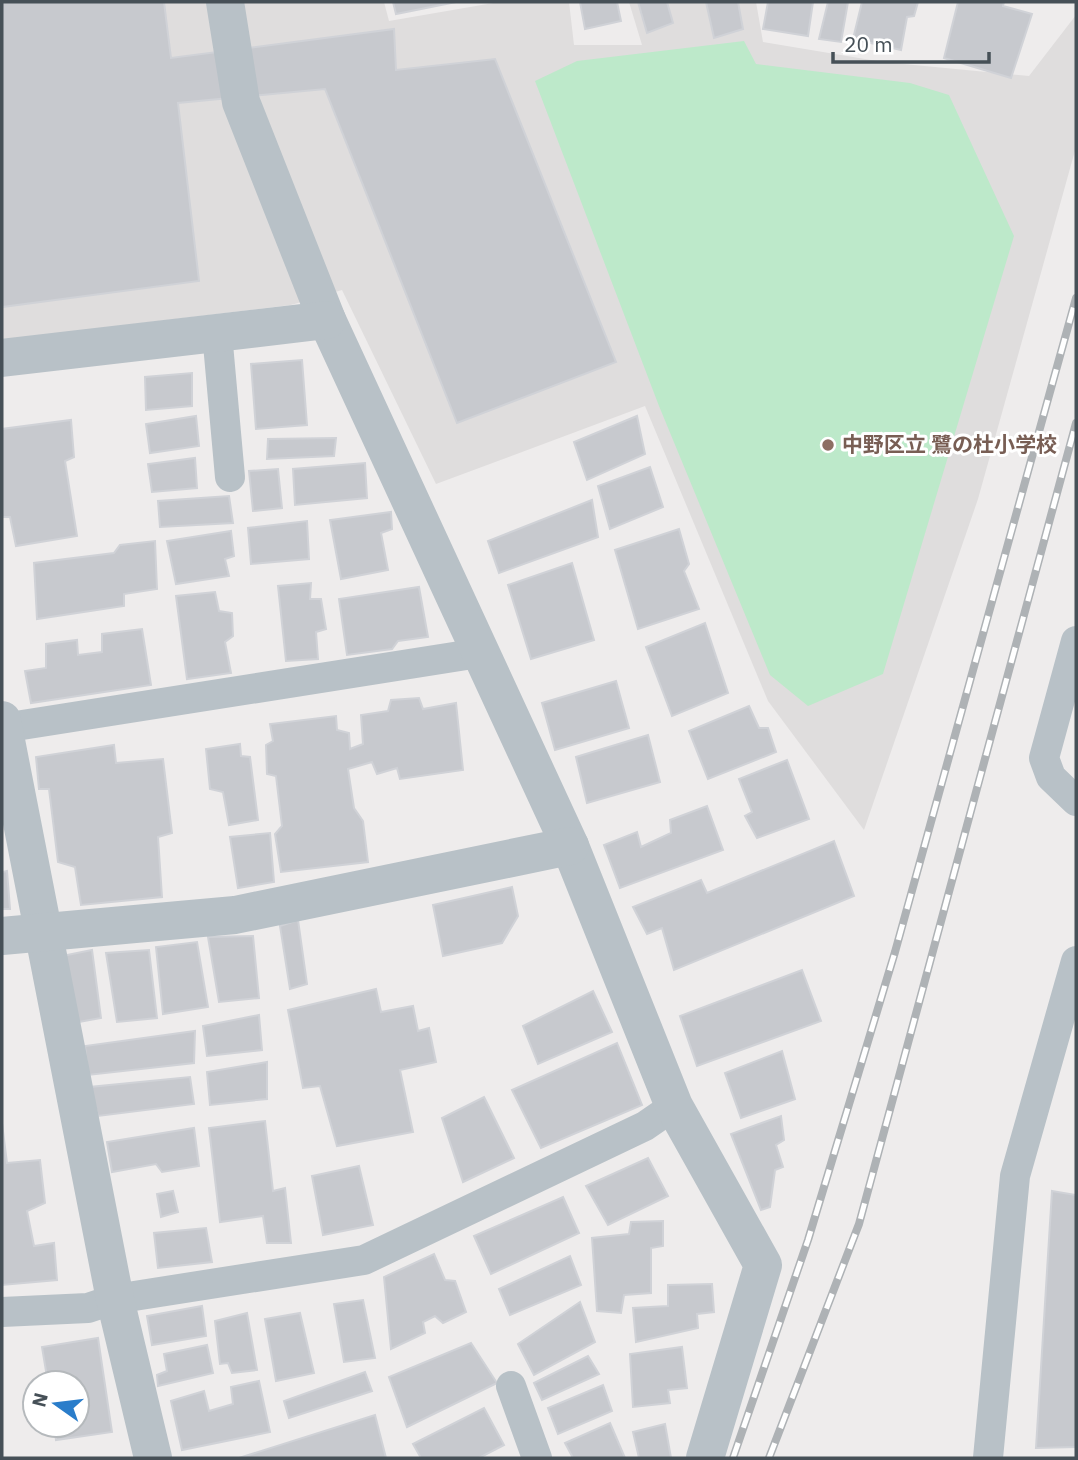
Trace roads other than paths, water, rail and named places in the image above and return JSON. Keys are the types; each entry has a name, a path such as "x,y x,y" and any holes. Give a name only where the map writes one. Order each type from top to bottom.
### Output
{"street":[{"path":"225,2 241,102 327,320 570,846 674,1106 763,1265 705,1458"},
{"path":"2,358 327,320"},
{"path":"3,724 115,1298 153,1458"},
{"path":"2,936 235,915 570,846"}],"lane":[{"path":"217,333 230,477"},
{"path":"1076,641 1044,758 1051,777 1076,801"},
{"path":"3,724 479,653"},
{"path":"988,1458 1015,1176 1076,961"},
{"path":"2,1312 88,1308 115,1298 364,1260 645,1126 674,1106"},
{"path":"511,1386 537,1458"}],"railway":[{"path":"733,1458 808,1240 895,952 1076,298"},
{"path":"769,1458 859,1224 1076,423"}],"place":[{"name":"中野区立 鷺の杜小学校","path":"828,445"}]}
